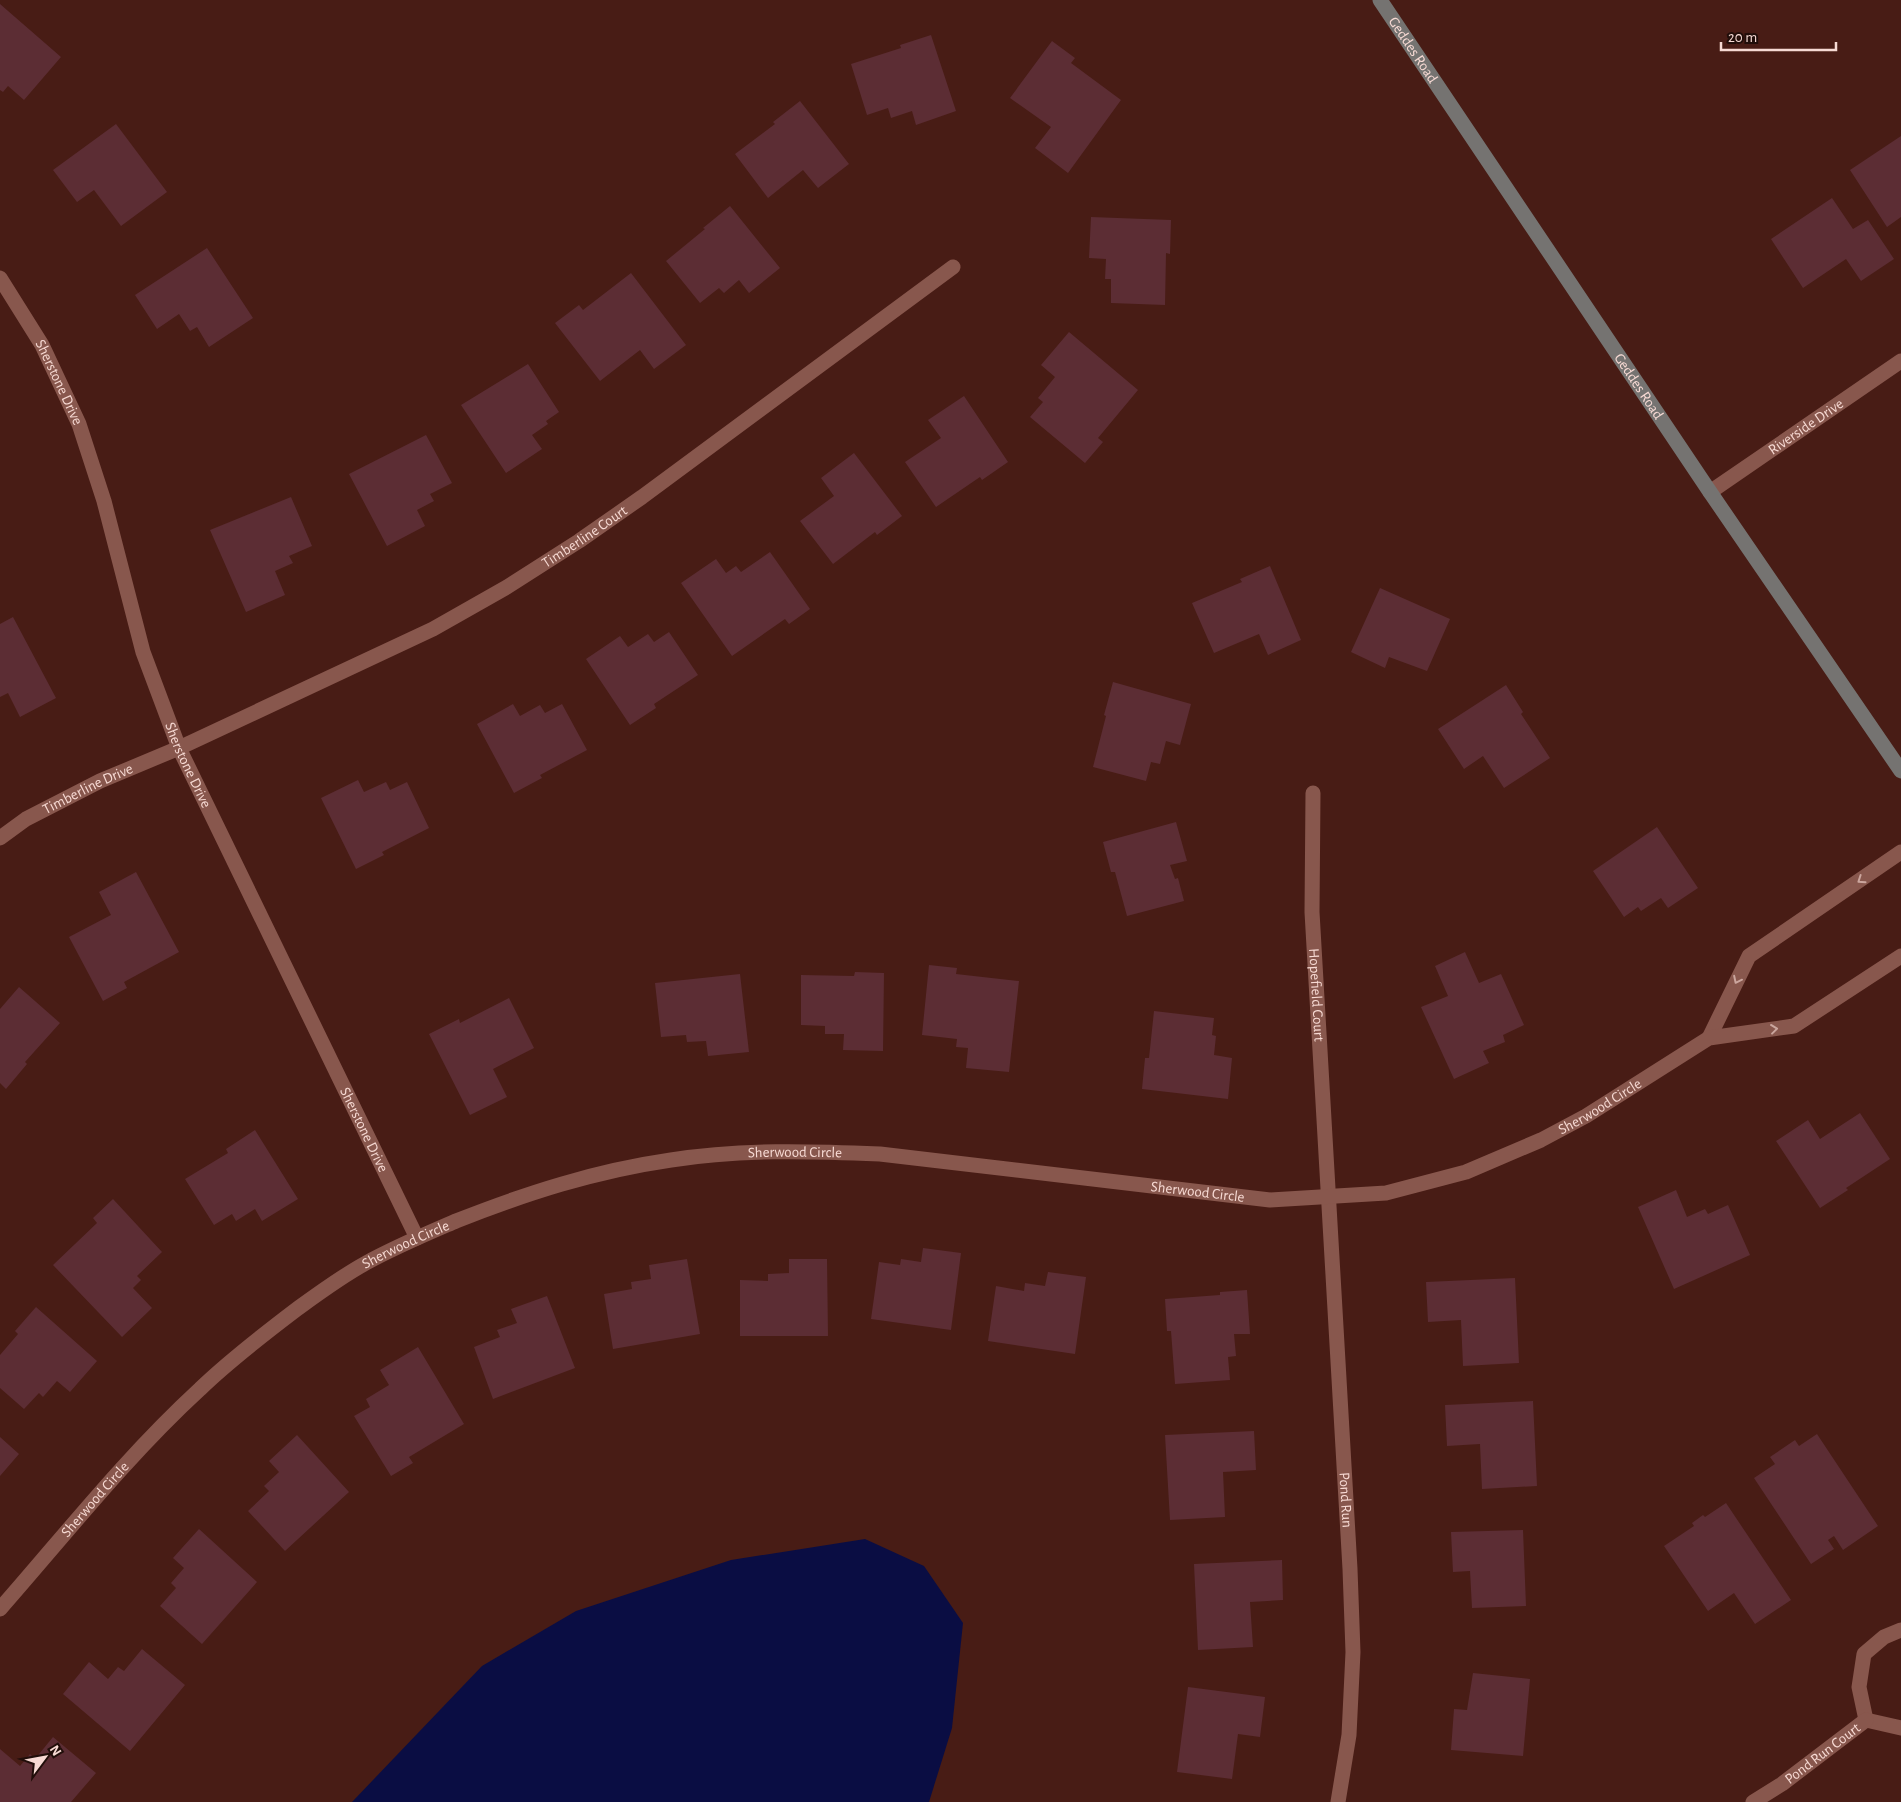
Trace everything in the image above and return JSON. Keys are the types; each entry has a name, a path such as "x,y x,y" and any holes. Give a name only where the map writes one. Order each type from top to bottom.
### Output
{"main road":[{"name":"Geddes Road","path":"1380,0 1710,492 1901,771"}],"street":[{"name":"Timberline Court","path":"179,748 433,629 507,587 579,541 642,497 953,266"},
{"name":"Sherstone Drive","path":"0,278 42,345 78,424 104,501 143,652 179,748 417,1238"},
{"name":"Riverside Drive","path":"1710,492 1901,361"},
{"name":"Timberline Drive","path":"0,838 26,819 100,781 179,748"},
{"name":"Hopefield Court","path":"1313,793 1312,912 1328,1196"},
{"path":"1708,1038 1748,956 1901,852"},
{"name":"Sherwood Circle","path":"0,1609 138,1451 200,1389 267,1332 320,1292 365,1263 417,1238 509,1200 591,1175 673,1160 755,1152 817,1151 880,1154 1270,1200 1386,1193 1466,1172 1541,1140 1586,1116 1708,1038 1794,1026 1901,956"},
{"name":"Pond Run","path":"1328,1196 1350,1569 1353,1652 1349,1735 1338,1802"},
{"name":"Pond Run Court","path":"1866,1720 1859,1687 1864,1654 1884,1637 1901,1630"},
{"name":"Pond Run Court","path":"1866,1720 1901,1728"},
{"name":"Pond Run Court","path":"1753,1802 1782,1784 1866,1720"}],"shaded area":[{"path":"865,1539 924,1566 963,1623 952,1728 929,1802 352,1802 482,1666 576,1611 731,1560"}],"building":[{"path":"0,4 61,57 24,100 8,86 3,92 0,90"},
{"path":"931,35 956,111 916,125 912,111 891,118 888,108 867,115 851,64 901,48 900,45"},
{"path":"1052,41 1075,58 1071,63 1121,100 1068,173 1035,148 1051,127 1010,98"},
{"path":"800,101 849,164 818,188 803,170 768,198 735,154 775,124 773,122"},
{"path":"116,124 167,192 121,226 94,190 77,202 53,170"},
{"path":"1901,136 1901,217 1887,227 1850,170"},
{"path":"1832,198 1853,229 1868,220 1894,259 1861,281 1846,259 1803,288 1771,239"},
{"path":"730,206 780,268 749,293 739,280 724,293 719,288 700,303 666,261"},
{"path":"1091,217 1171,220 1170,254 1166,253 1165,305 1111,303 1111,279 1105,279 1106,259 1089,258"},
{"path":"207,248 253,318 209,347 197,327 190,331 179,314 157,329 135,295"},
{"path":"631,273 686,345 654,369 640,350 600,381 555,323 579,305 583,310"},
{"path":"1069,332 1138,390 1098,438 1103,442 1085,463 1030,417 1043,402 1038,398 1055,377 1041,365"},
{"path":"528,364 559,412 546,421 548,424 532,435 542,449 506,473 461,405"},
{"path":"964,396 1008,462 982,480 980,477 936,507 905,462 941,438 928,420"},
{"path":"426,435 452,483 430,494 434,501 417,510 425,526 387,546 349,474"},
{"path":"854,453 902,516 877,535 875,532 833,564 800,521 834,496 821,478"},
{"path":"291,497 312,546 289,556 293,563 275,571 285,595 246,612 210,530"},
{"path":"770,552 810,609 789,624 785,619 732,656 681,583 716,559 726,573 736,566 741,572"},
{"path":"1270,566 1301,640 1268,655 1259,634 1214,653 1192,603 1242,582 1240,579"},
{"path":"1380,588 1450,619 1427,671 1389,657 1385,668 1351,652"},
{"path":"13,617 56,698 20,717 8,693 0,697 0,624"},
{"path":"669,632 698,675 654,704 656,708 630,725 586,659 620,636 628,647 648,634 654,642"},
{"path":"1113,682 1191,704 1180,745 1166,741 1160,764 1151,762 1146,781 1093,767"},
{"path":"1506,685 1523,712 1521,714 1550,758 1504,788 1483,756 1464,769 1438,729"},
{"path":"513,704 520,716 540,705 545,713 562,704 587,750 540,775 542,778 514,793 477,724"},
{"path":"358,780 364,792 386,782 390,790 407,782 429,828 382,852 384,855 356,869 321,798"},
{"path":"1176,822 1187,861 1170,865 1175,879 1178,878 1184,901 1127,916 1115,872 1111,872 1103,842"},
{"path":"1657,827 1698,888 1668,908 1661,898 1641,911 1638,907 1624,917 1593,871"},
{"path":"136,872 179,952 124,982 127,988 103,1001 69,937 111,915 99,892"},
{"path":"1465,952 1479,983 1501,974 1524,1025 1503,1035 1505,1042 1483,1051 1489,1063 1454,1079 1421,1007 1448,996 1435,966"},
{"path":"929,965 957,968 956,974 1019,981 1009,1072 966,1068 968,1048 956,1047 957,1039 922,1035"},
{"path":"855,972 884,973 883,1051 843,1050 844,1034 825,1034 825,1026 801,1025 801,975 854,976"},
{"path":"740,974 749,1052 708,1056 706,1041 687,1042 686,1035 661,1037 655,983"},
{"path":"19,987 60,1023 25,1062 27,1064 6,1089 0,1083 0,1009"},
{"path":"509,998 534,1048 493,1069 507,1097 470,1115 429,1034 459,1019 460,1023"},
{"path":"1154,1011 1214,1018 1212,1035 1216,1036 1214,1055 1232,1058 1228,1099 1142,1089 1145,1058 1149,1058"},
{"path":"1860,1113 1890,1159 1820,1208 1776,1141 1808,1120 1820,1139"},
{"path":"255,1130 298,1199 262,1221 255,1209 236,1221 232,1214 214,1225 185,1179 228,1153 226,1149"},
{"path":"1676,1190 1687,1217 1705,1209 1708,1214 1728,1205 1750,1255 1674,1289 1638,1207"},
{"path":"113,1199 162,1252 137,1276 141,1280 133,1288 152,1308 122,1337 53,1265 97,1223 93,1218"},
{"path":"923,1248 961,1253 951,1330 871,1319 879,1262 900,1265 901,1259 921,1262"},
{"path":"687,1259 700,1334 613,1349 604,1294 632,1289 631,1282 651,1279 649,1265"},
{"path":"789,1259 827,1259 828,1336 740,1336 740,1280 768,1281 768,1274 789,1273"},
{"path":"1048,1272 1086,1277 1075,1354 988,1341 996,1286 1024,1291 1025,1283 1045,1286"},
{"path":"1515,1278 1519,1363 1463,1366 1461,1320 1428,1322 1426,1282"},
{"path":"1247,1290 1250,1334 1234,1334 1236,1356 1228,1357 1230,1380 1175,1384 1171,1331 1167,1331 1165,1299 1220,1295 1220,1292"},
{"path":"547,1296 575,1368 493,1399 474,1347 500,1337 497,1330 517,1323 511,1309"},
{"path":"36,1307 97,1361 70,1392 57,1381 43,1397 39,1393 24,1409 0,1388 0,1355 18,1334 15,1331"},
{"path":"418,1347 464,1424 409,1457 413,1463 391,1476 354,1416 370,1407 366,1399 389,1385 380,1370"},
{"path":"1533,1401 1537,1486 1482,1489 1480,1444 1447,1446 1445,1405"},
{"path":"1254,1431 1256,1470 1223,1472 1225,1517 1170,1520 1165,1435"},
{"path":"1817,1434 1878,1526 1843,1550 1834,1536 1828,1540 1834,1549 1811,1564 1754,1478 1775,1464 1770,1457 1795,1440 1799,1446"},
{"path":"297,1435 349,1492 285,1551 248,1511 269,1491 264,1486 279,1472 269,1461"},
{"path":"0,1437 19,1454 0,1476"},
{"path":"1726,1503 1791,1600 1755,1624 1734,1593 1708,1611 1664,1546 1694,1526 1692,1523 1703,1515 1705,1517"},
{"path":"199,1529 257,1582 202,1644 160,1606 176,1588 171,1583 184,1568 173,1558"},
{"path":"1523,1530 1526,1606 1472,1608 1470,1571 1453,1572 1451,1532"},
{"path":"1282,1560 1283,1600 1250,1602 1253,1647 1198,1650 1194,1564"},
{"path":"142,1649 185,1685 130,1751 63,1694 89,1662 108,1679 118,1667 124,1671"},
{"path":"1473,1673 1530,1679 1523,1756 1451,1750 1454,1709 1467,1710"},
{"path":"1188,1687 1265,1697 1260,1737 1238,1734 1232,1779 1177,1772"},
{"path":"53,1737 96,1773 71,1802 0,1802 0,1749 20,1766 30,1754 35,1759"}]}
